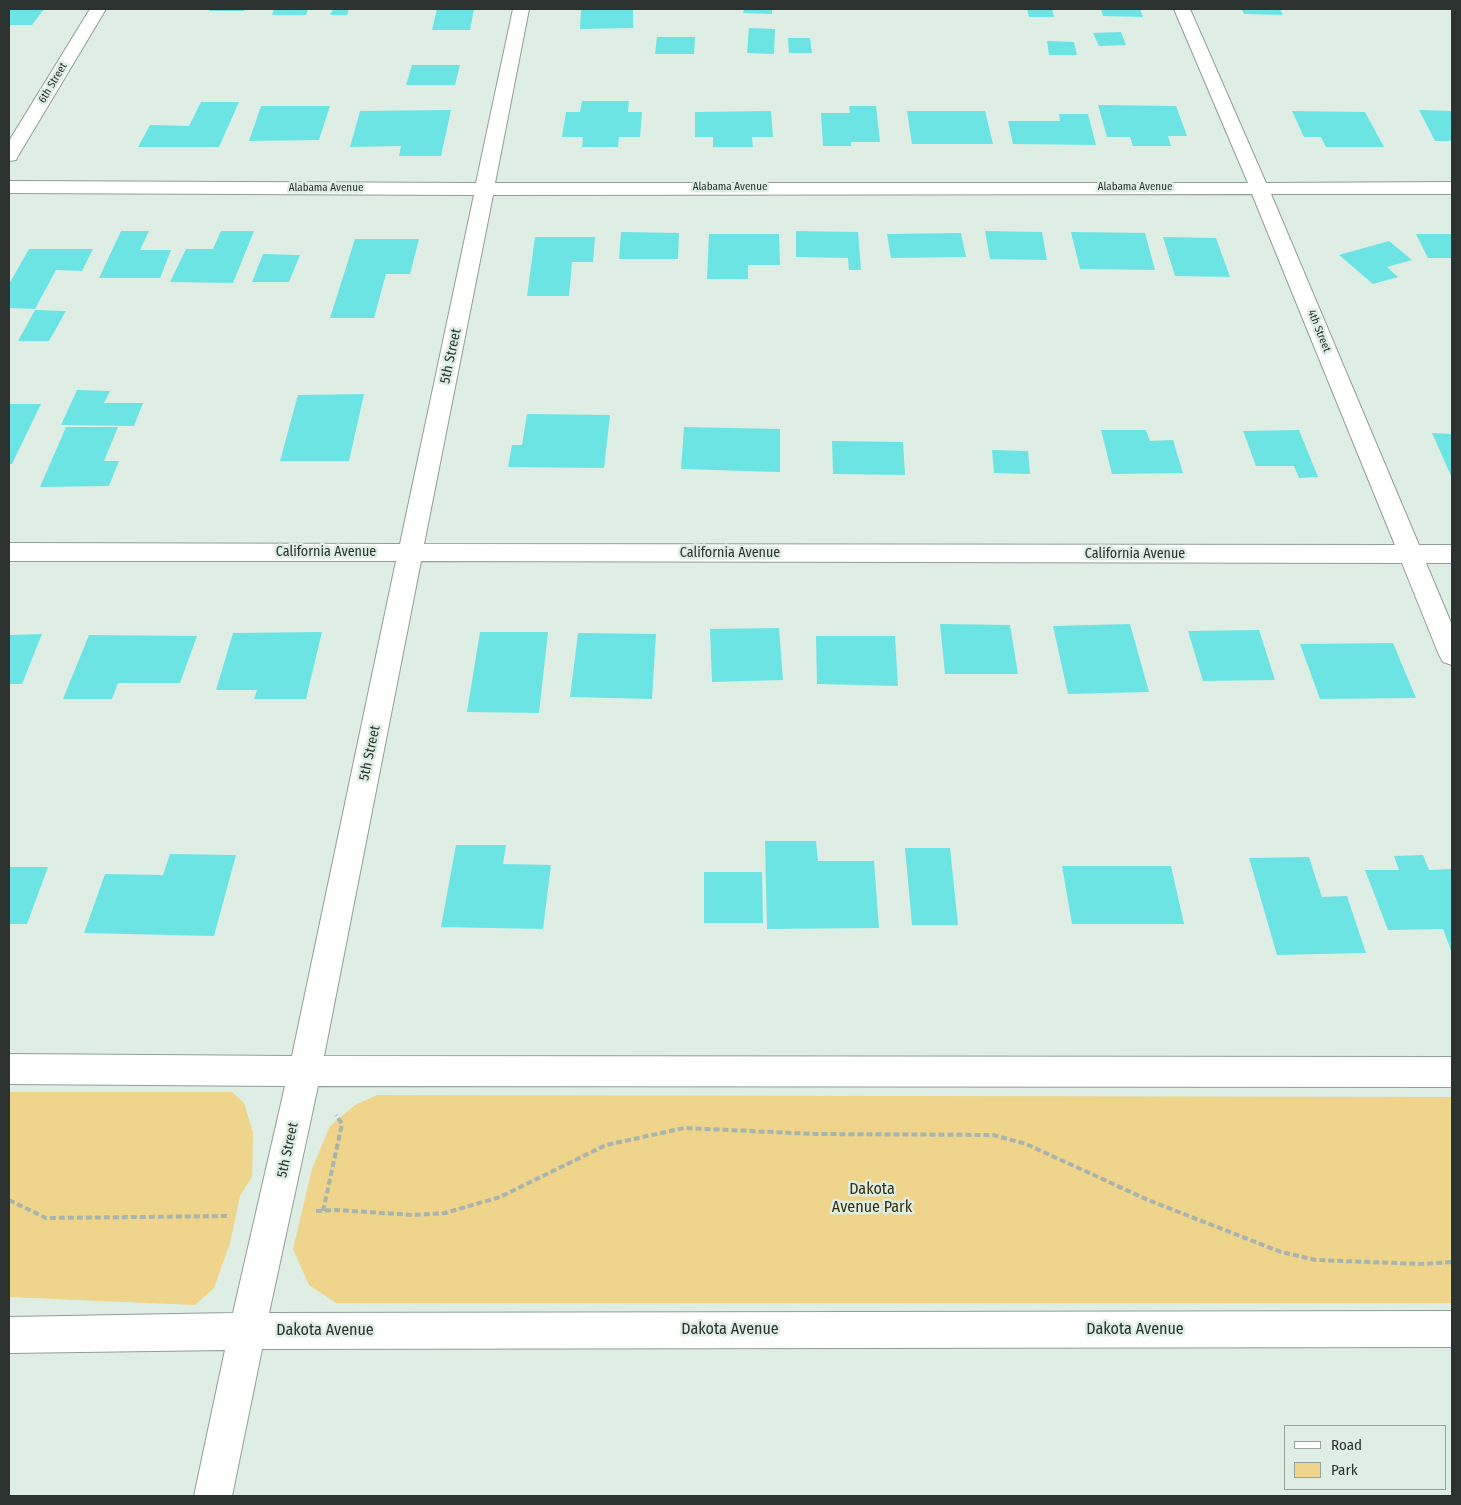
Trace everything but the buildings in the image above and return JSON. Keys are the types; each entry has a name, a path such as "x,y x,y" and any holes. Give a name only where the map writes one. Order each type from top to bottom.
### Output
{"street":[{"name":"6th Street","path":"9,156 98,9"},
{"name":"5th Street","path":"213,1496 247,1331 305,1071 522,9"},
{"name":"4th Street","path":"1182,9 1259,187 1452,655"},
{"name":"Alabama Avenue","path":"9,187 485,189 1452,188"},
{"name":"California Avenue","path":"9,552 1452,554"},
{"path":"9,1069 1452,1072"},
{"name":"Dakota Avenue","path":"9,1335 247,1331 1452,1329"}],"path":[{"path":"9,1200 46,1218 230,1216 336,1210 413,1215 445,1213 500,1197 606,1145 684,1128 816,1134 993,1135 1026,1144 1148,1200 1281,1252 1316,1260 1422,1264 1452,1262"}],"green space":[{"path":"9,1092 232,1092 244,1103 253,1133 252,1177 240,1196 230,1243 214,1288 195,1305 9,1297"},
{"name":"Dakota Avenue Park","path":"377,1095 1452,1097 1452,1303 336,1303 309,1285 293,1249 312,1169 330,1126 355,1105"}]}
